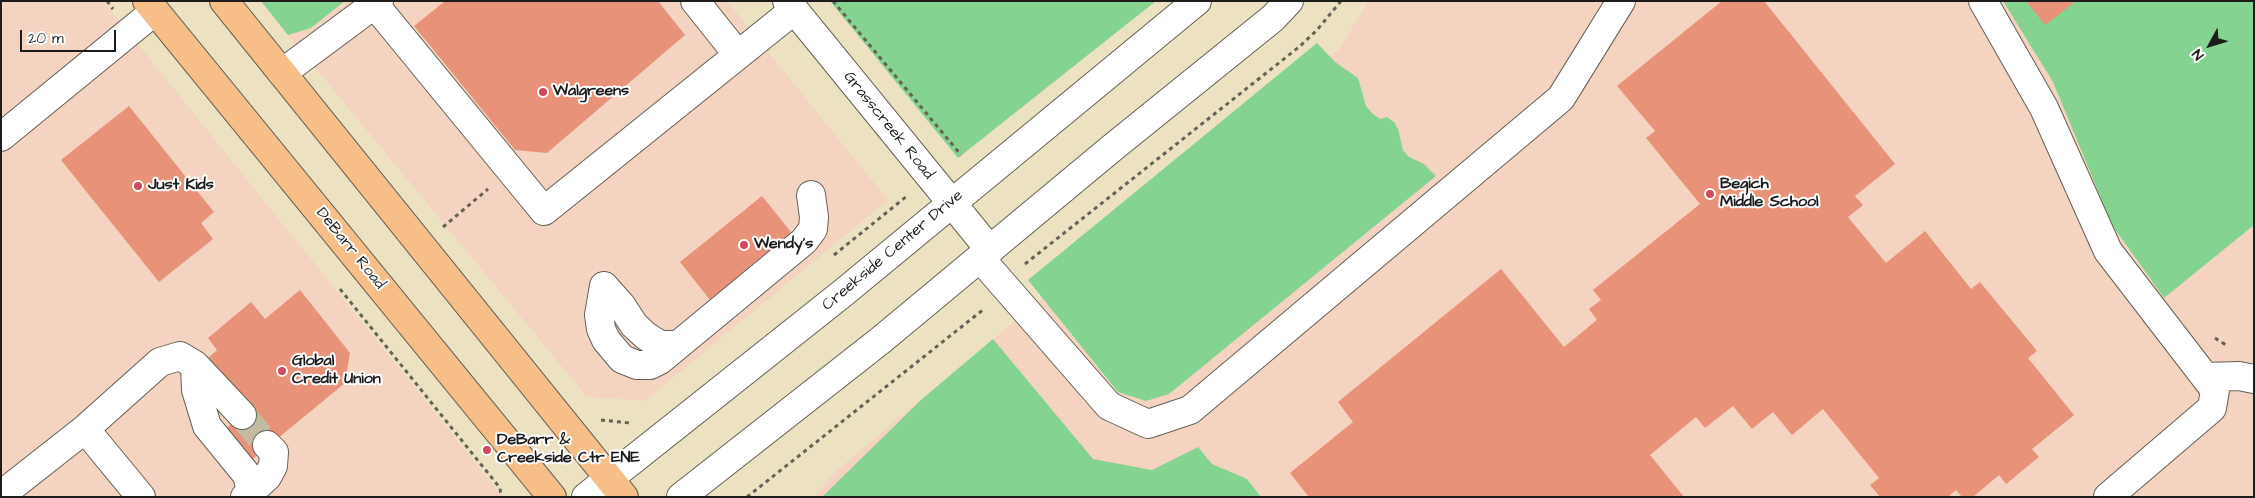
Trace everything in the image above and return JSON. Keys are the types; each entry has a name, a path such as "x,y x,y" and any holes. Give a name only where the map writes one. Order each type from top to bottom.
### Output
{"main road":[{"path":"224,1 616,488"},
{"name":"DeBarr Road","path":"151,6 552,497"}],"street":[{"path":"695,1 738,55"},
{"name":"Creekside Center Drive","path":"586,497 616,488 951,203 1197,1"},
{"path":"682,497 881,340 1273,18 1289,1"},
{"name":"Grasscreek Road","path":"791,6 951,203 1006,287 1109,406 1148,424 1190,410 1562,98 1621,1"},
{"path":"1983,1 2044,108 2108,251 2215,390 2212,408 2108,497"},
{"path":"282,74 377,3 544,211 738,55 791,6"},
{"path":"1,137 151,6"},
{"path":"604,286 599,315 601,330 606,340 622,359 637,365 650,365 678,345 804,242 812,229 814,217 811,195"},
{"path":"1,495 85,429 160,362 180,356 195,365 242,415"},
{"path":"195,365 196,390 208,426 247,475 248,494"},
{"path":"2205,377 2239,376 2254,379"},
{"path":"85,429 141,497"},
{"path":"248,494 267,477 274,466 274,452 267,445"}],"path":[{"path":"833,1 964,159"},
{"path":"747,497 990,305 1028,261 1299,47 1317,30 1341,1"},
{"path":"441,228 491,187"},
{"path":"2208,334 2229,347"}],"shaded area":[{"path":"1,1 103,1 503,497 1,497"},
{"path":"260,1 727,1 888,200 645,401 587,397"},
{"name":"Begich Middle School","path":"1369,1 2254,1 2254,497 813,497 837,470 1339,49"}],"green space":[{"path":"261,1 345,1 311,28 288,35"},
{"path":"830,1 1156,1 958,158"},
{"path":"2003,1 2254,1 2254,225 2164,298 2112,225 2053,82"},
{"path":"1317,43 1335,62 1358,78 1366,106 1372,113 1380,119 1387,117 1394,122 1398,129 1403,150 1409,157 1424,164 1436,176 1169,394 1146,401 1118,392 1028,280"},
{"path":"993,339 1093,459 1152,470 1198,447 1212,464 1247,479 1261,497 822,497 921,400"}],"building":[{"name":"Walgreens","path":"445,1 658,1 685,35 547,153 515,150 414,26"},
{"name":"Begich Middle School","path":"1722,1 1764,1 1895,164 1855,196 1863,205 1848,217 1886,263 1925,231 1971,289 1980,282 2037,351 2028,358 2074,415 2032,449 2039,457 2006,484 1999,475 1973,497 1962,497 1956,490 1948,497 1880,497 1870,485 1879,478 1823,409 1792,435 1773,412 1752,429 1733,406 1705,428 1696,417 1650,455 1684,497 1309,497 1290,473 1353,422 1338,402 1501,269 1564,347 1597,320 1589,309 1601,300 1593,290 1700,204 1646,138 1655,131 1617,86"},
{"path":"2026,1 2076,1 2045,25"},
{"name":"Just Kids","path":"129,106 214,212 201,223 213,239 159,282 61,160"},
{"name":"Wendy's","path":"762,196 795,237 770,258 766,253 750,266 755,271 711,301 680,262"},
{"name":"Global Credit Union","path":"300,290 350,353 345,383 243,467 217,436 242,415 207,359 217,350 208,338 251,302 265,319"}],"tunnel":[{"path":"242,415 267,445"}],"place":[{"name":"Walgreens","path":"543,92"},
{"name":"Just Kids","path":"138,186"},
{"name":"Begich Middle School","path":"1710,194"},
{"name":"Wendy's","path":"744,245"},
{"name":"Global Credit Union","path":"282,371"},
{"name":"DeBarr & Creekside Ctr ENE","path":"487,450"}]}
